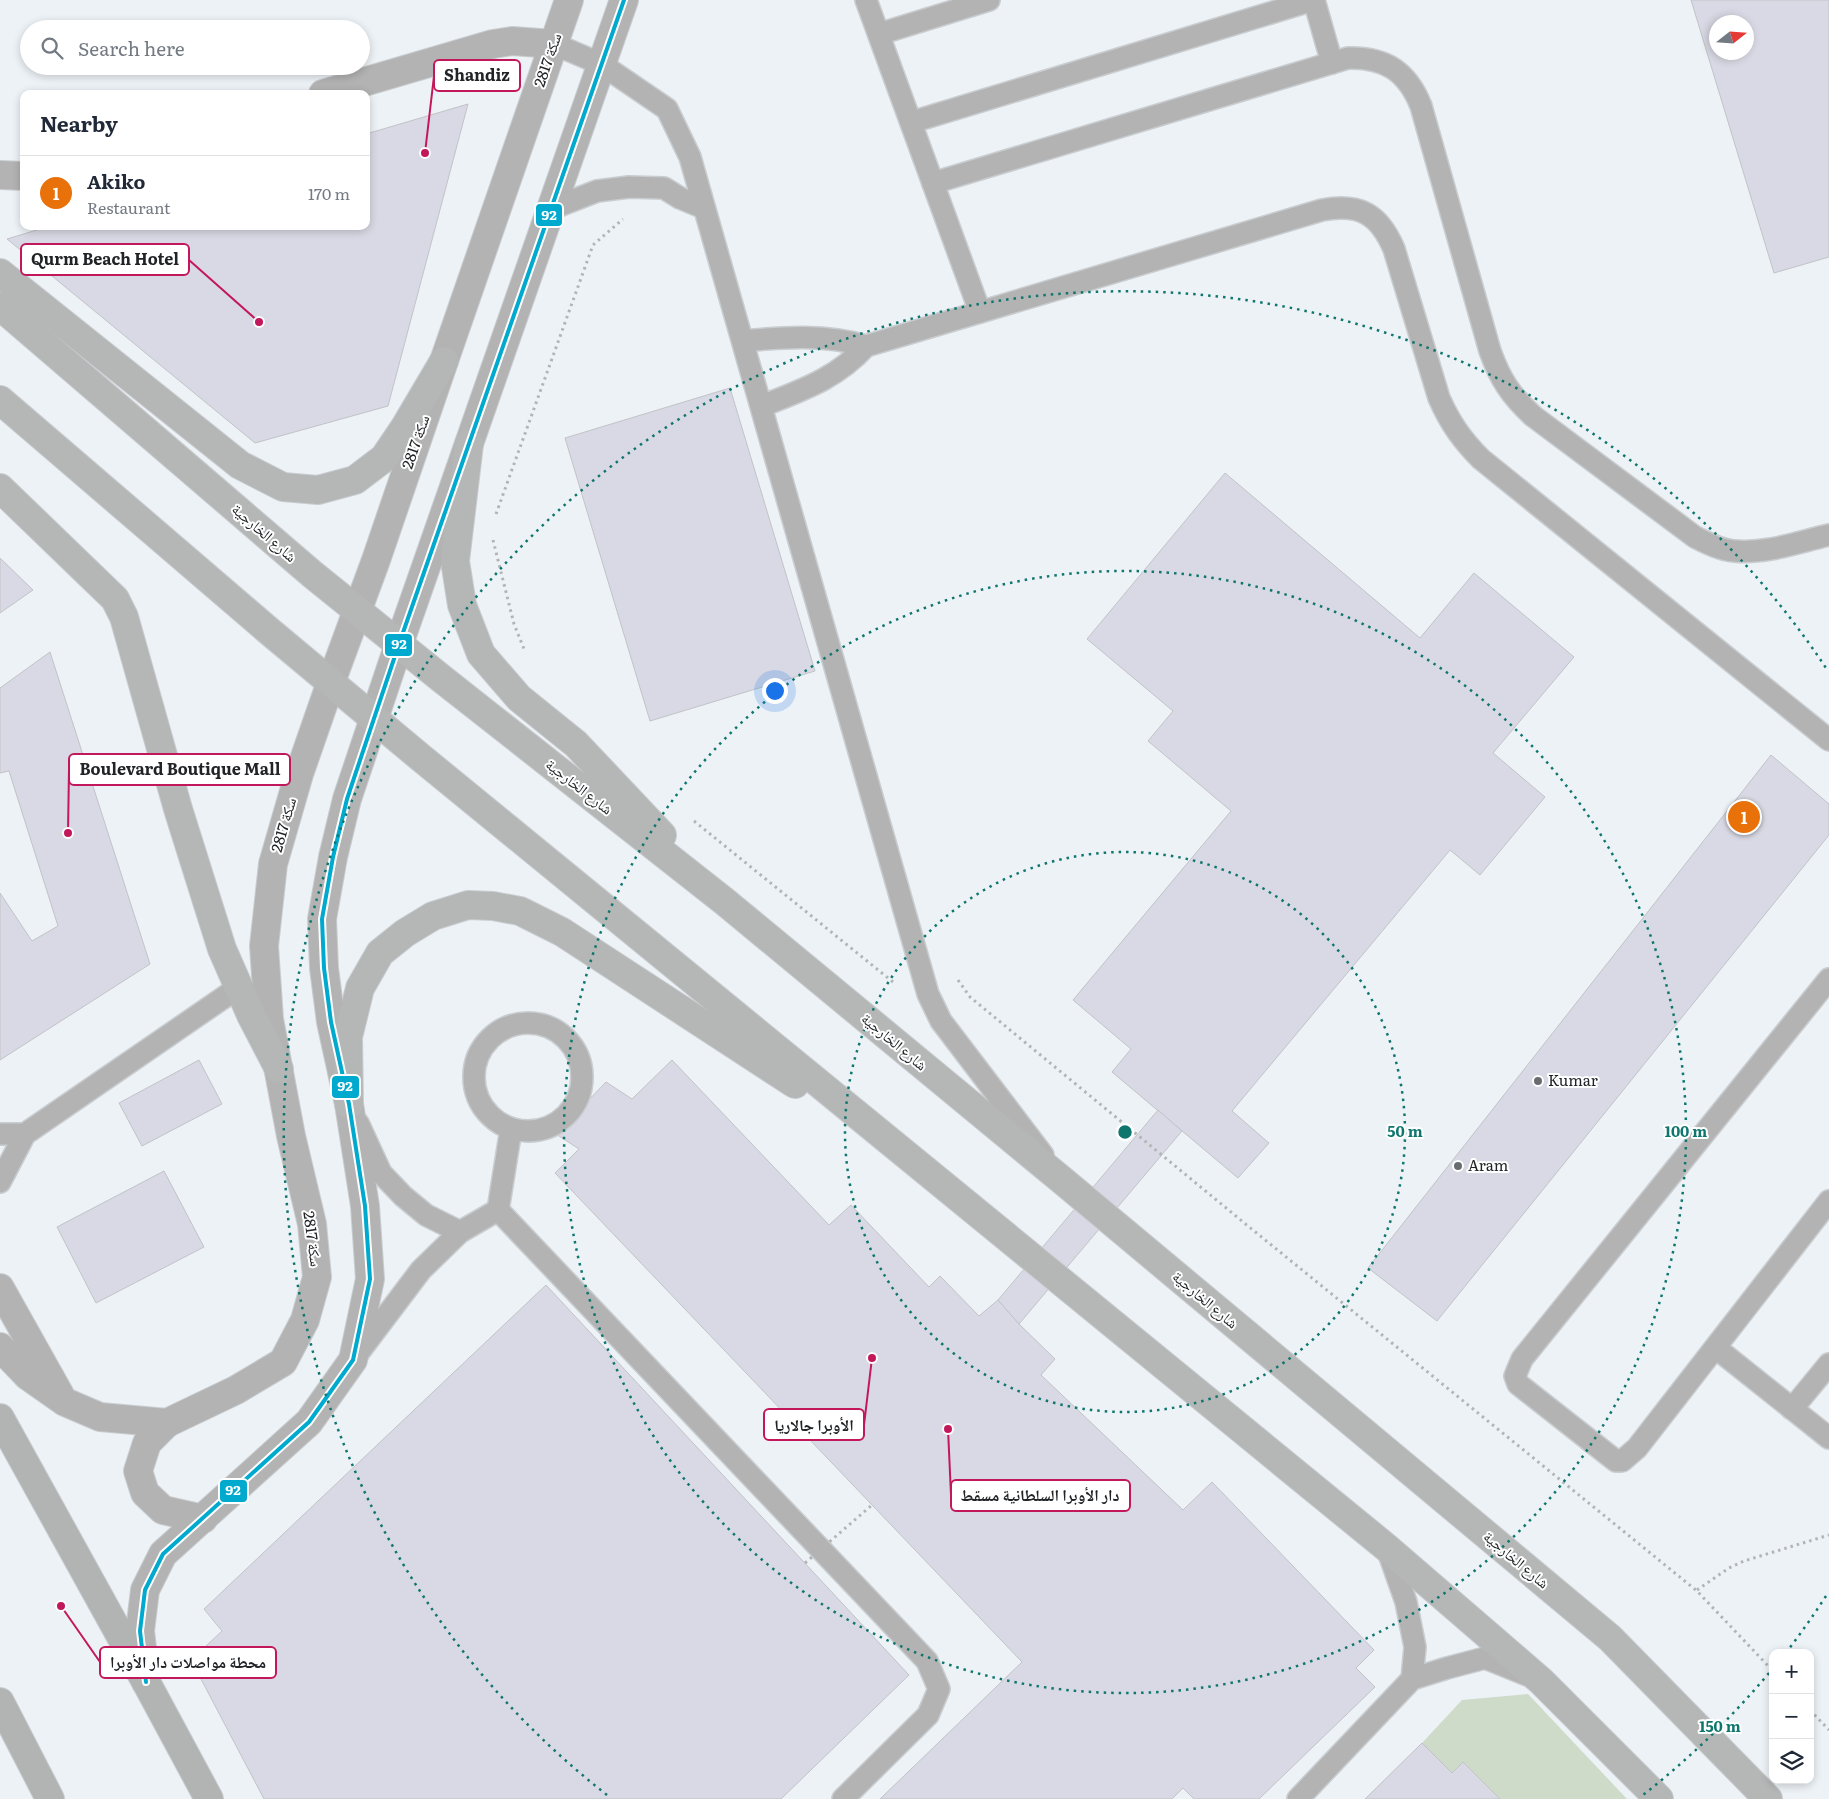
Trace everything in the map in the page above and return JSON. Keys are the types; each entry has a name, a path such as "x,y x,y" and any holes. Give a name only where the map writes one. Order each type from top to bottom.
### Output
{"highway":[{"path":"0,1418 209,1799"},
{"path":"0,1702 50,1799"}],"main road":[{"path":"0,273 240,465 283,487 318,490 355,480 384,458 405,427 444,361"},
{"name":"شارع الخارجية","path":"0,306 312,574 724,901 1063,1181 1610,1638 1768,1799"},
{"path":"0,400 331,682 915,1163 1387,1548 1542,1681 1659,1799"},
{"path":"469,444 455,561 462,605 481,654 519,698 576,744 724,901"},
{"path":"0,488 115,599 124,618 178,809 222,948 278,1069"},
{"path":"349,1104 348,1037 360,988 380,953 405,933 433,916 468,905 493,906 520,911 562,932 915,1163"}],"street":[{"name":"سكة 2817","path":"167,1423 236,1390 283,1362 305,1320 317,1277 312,1224 291,1136 269,1019 264,946 273,864 300,774 331,682 358,610 569,0"},
{"path":"146,1682 140,1631 145,1590 163,1554 309,1422 353,1360 370,1279 365,1206 349,1104 331,1022 324,968 322,918 333,857 347,799 399,644 624,0"},
{"path":"337,90 494,44 512,41 554,44"},
{"path":"0,175 20,176"},
{"path":"0,1288 65,1402"},
{"path":"0,1347 28,1376 65,1402 100,1417 167,1423"},
{"path":"167,1423 147,1443 138,1471 145,1493 162,1510 203,1519"}],"lane":[{"path":"866,0 980,312"},
{"path":"879,34 989,0"},
{"path":"912,122 1314,0 1332,63"},
{"path":"554,44 601,64 667,109 690,157 928,994 941,1021 1063,1181"},
{"path":"933,182 1348,58 1380,60 1406,78 1415,91 1421,106 1490,350 1497,370 1506,387 1519,403 1533,416 1695,537 1713,546 1733,551 1753,552 1829,535"},
{"path":"551,209 597,191 629,187 664,188 680,198 704,208"},
{"path":"762,406 824,380 846,365 866,346 1322,210 1340,207 1358,210 1375,219 1387,232 1394,249 1439,398 1449,420 1463,441 1481,459 1829,740"},
{"path":"743,341 814,337 841,340 866,346"},
{"path":"1829,979 1522,1359 1515,1376 1518,1384 1616,1462 1622,1461 1637,1448 1829,1201"},
{"path":"0,1182 26,1134 97,1078 239,987"},
{"path":"525,1023 540,1024 559,1033 572,1046 581,1066 580,1095 570,1112 555,1125 536,1131 511,1129 498,1122 486,1112 477,1096 474,1078 475,1062 484,1046 495,1034 511,1025 525,1023"},
{"path":"349,1104 381,1173 403,1196 426,1214 460,1232"},
{"path":"498,1210 511,1129"},
{"path":"0,1134 26,1134"},
{"path":"353,1360 421,1270 460,1232 498,1210"},
{"path":"498,1210 927,1661 938,1689 928,1715 843,1799"},
{"path":"1716,1348 1829,1438"},
{"path":"1792,1409 1829,1364"},
{"path":"1387,1548 1406,1602 1416,1647 1412,1679"},
{"path":"1298,1799 1412,1679 1484,1658 1542,1681"}],"path":[{"path":"494,519 593,245 621,222 627,212 629,187"},
{"path":"494,534 493,542 501,577 514,624 524,650"},
{"path":"693,820 894,984"},
{"path":"957,978 970,997 1697,1590 1769,1666"},
{"path":"805,1563 872,1505"},
{"path":"1697,1590 1728,1568 1744,1561 1829,1535"},
{"path":"1814,1714 1829,1730"}],"green space":[{"path":"1528,1694 1627,1799 1500,1799 1463,1762 1452,1773 1422,1743 1462,1700"}],"building":[{"path":"1691,0 1829,0 1829,257 1774,273 1709,60 1754,60 1754,15 1709,15 1709,59"},
{"path":"468,104 388,406 255,443 7,239 37,230 370,230 370,133"},
{"path":"730,388 815,671 650,721 565,438"},
{"path":"1225,473 1420,638 1474,573 1574,657 1493,753 1545,797 1480,875 1450,850 1232,1111 1269,1143 1238,1178 1112,1072 1131,1049 1073,1000 1231,811 1148,741 1173,711 1087,639"},
{"path":"0,558 33,590 0,613"},
{"path":"50,652 150,964 0,1060 0,893 32,941 58,926 9,771 0,773 0,688"},
{"path":"1771,755 1829,804 1829,835 1437,1321 1368,1268"},
{"path":"199,1060 222,1104 142,1146 119,1103"},
{"path":"672,1060 829,1225 851,1205 929,1287 940,1276 979,1316 998,1300 1019,1324 1055,1359 1041,1375 1183,1510 1212,1482 1374,1650 1356,1668 1375,1687 1259,1799 1194,1799 1183,1788 1172,1799 880,1799 1022,1662 555,1173 579,1149 556,1134 606,1082 632,1099"},
{"path":"1158,1110 1182,1131 1019,1324 998,1300"},
{"path":"164,1171 204,1247 96,1303 57,1227"},
{"path":"546,1285 909,1675 781,1799 264,1799 191,1660 222,1631 204,1609"},
{"path":"1422,1743 1452,1773 1463,1762 1500,1799 1365,1799"}],"transit line":[{"name":"92","path":"146,1682 140,1631 145,1590 163,1554 309,1422 353,1360 370,1279 365,1206 349,1104 331,1022 324,968 322,919 333,857 347,799 399,644 624,0"}],"place":[{"name":"Shandiz","path":"425,153"},
{"name":"Qurm Beach Hotel","path":"259,322"},
{"name":"Akiko","path":"1744,817"},
{"name":"Boulevard Boutique Mall","path":"68,833"},
{"name":"Kumar","path":"1538,1081"},
{"name":"Aram","path":"1458,1166"},
{"name":"الأوبرا جالاريا","path":"872,1358"},
{"name":"دار الأوبرا السلطانية مسقط","path":"948,1429"},
{"name":"محطة مواصلات دار الأوبرا","path":"61,1606"}]}
